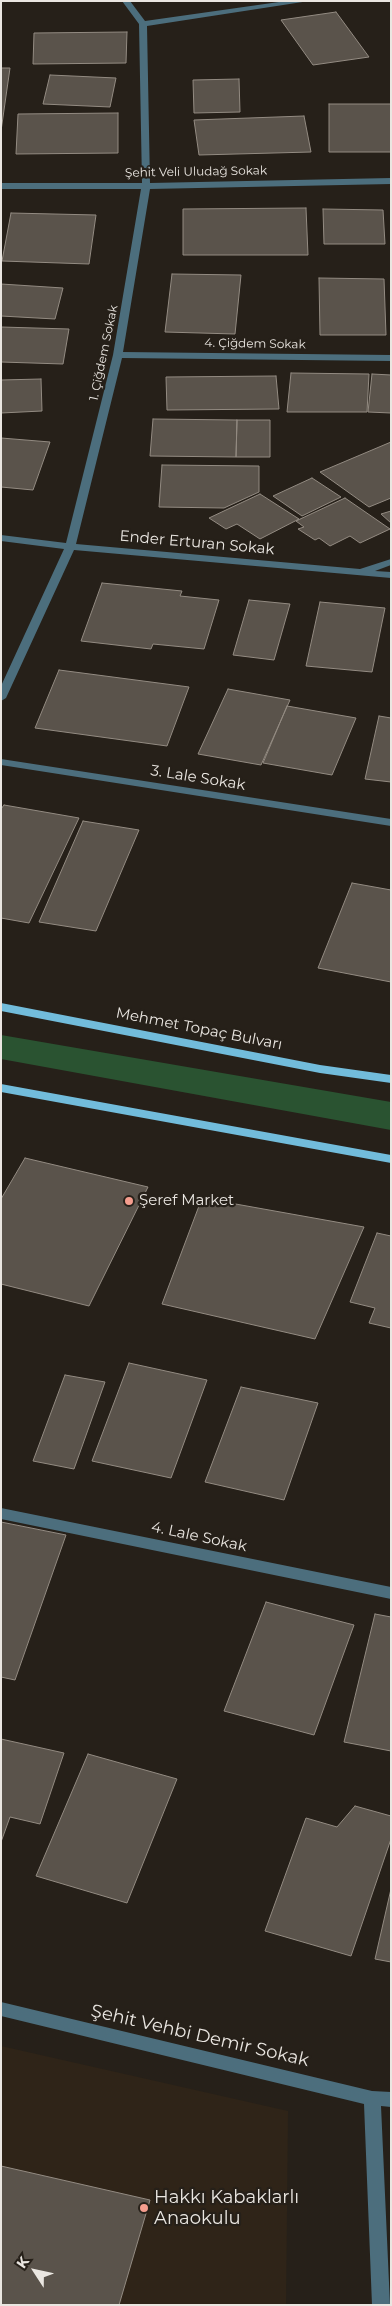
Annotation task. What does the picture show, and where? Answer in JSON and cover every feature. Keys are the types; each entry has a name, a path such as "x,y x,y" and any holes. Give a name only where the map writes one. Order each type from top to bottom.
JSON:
{"main road":[{"name":"Mehmet Topaç Bulvarı","path":"1,1007 320,1069 391,1079"},
{"path":"1,1088 391,1159"}],"street":[{"path":"126,1 143,24 304,1"},
{"name":"1. Çiğdem Sokak","path":"1,698 70,547 118,355 146,186 143,24"},
{"name":"Şehit Veli Uludağ Sokak","path":"1,186 146,186 391,181"},
{"name":"4. Çiğdem Sokak","path":"118,355 391,358"},
{"name":"Ender Erturan Sokak","path":"1,538 70,547 391,575"},
{"path":"359,573 391,562"},
{"name":"3. Lale Sokak","path":"1,762 391,824"},
{"name":"4. Lale Sokak","path":"1,1513 391,1593"},
{"name":"Şehit Vehbi Demir Sokak","path":"1,2009 372,2098 391,2100"},
{"path":"372,2098 381,2305"}],"shaded area":[{"name":"Hakkı Kabaklarlı Anaokulu","path":"1,2046 288,2111 286,2305 1,2305"}],"green space":[{"path":"1,1035 391,1102 391,1130 1,1059"}],"building":[{"path":"336,12 369,57 313,65 281,20"},
{"path":"127,32 126,63 33,64 34,33"},
{"path":"1,68 10,68 1,131"},
{"path":"50,75 116,78 110,107 43,104"},
{"path":"239,79 240,112 194,113 193,80"},
{"path":"329,104 391,104 391,152 329,152"},
{"path":"118,113 118,153 16,154 18,114"},
{"path":"304,116 311,152 199,155 194,120"},
{"path":"306,208 308,255 183,255 183,209"},
{"path":"323,209 383,210 385,244 324,244"},
{"path":"11,213 96,215 89,264 2,261"},
{"path":"172,274 241,275 235,334 165,332"},
{"path":"319,278 384,279 386,335 320,335"},
{"path":"1,284 63,288 55,319 1,316"},
{"path":"1,327 69,329 63,364 1,362"},
{"path":"291,373 369,374 367,412 287,412"},
{"path":"372,374 391,375 391,413 368,412"},
{"path":"276,376 279,409 167,410 166,377"},
{"path":"41,379 42,411 1,413 1,380"},
{"path":"153,419 237,420 236,457 150,456"},
{"path":"237,420 270,420 270,457 236,457"},
{"path":"1,438 50,442 33,490 1,487"},
{"path":"391,442 391,498 369,507 320,472"},
{"path":"162,465 259,466 259,492 224,508 159,507"},
{"path":"312,478 341,497 302,516 273,496"},
{"path":"260,494 299,519 260,539 237,524 226,529 209,518"},
{"path":"345,498 390,529 360,543 350,536 330,546 319,538 315,540 298,529 304,527 296,521"},
{"path":"391,511 391,523 381,514"},
{"path":"102,583 182,591 180,596 219,600 204,649 153,644 151,649 81,641"},
{"path":"249,600 290,604 274,660 233,655"},
{"path":"320,602 385,608 372,672 306,666"},
{"path":"59,670 189,687 167,746 35,728"},
{"path":"228,689 290,700 261,765 198,754"},
{"path":"287,706 356,718 332,775 263,763"},
{"path":"379,716 391,718 391,782 365,779"},
{"path":"4,805 79,818 29,923 1,918 1,809"},
{"path":"83,821 139,830 96,931 39,922"},
{"path":"352,883 391,890 391,982 318,968"},
{"path":"25,1158 148,1187 89,1306 1,1284 1,1199"},
{"path":"202,1198 364,1227 315,1339 162,1304"},
{"path":"377,1233 391,1236 391,1328 369,1323 375,1308 350,1302"},
{"path":"129,1363 207,1380 171,1478 92,1461"},
{"path":"65,1375 105,1382 74,1469 33,1461"},
{"path":"241,1387 318,1403 284,1500 205,1482"},
{"path":"1,1522 66,1535 15,1680 1,1677"},
{"path":"266,1602 354,1625 314,1735 224,1711"},
{"path":"375,1614 391,1617 391,1751 344,1742"},
{"path":"1,1739 64,1753 40,1824 10,1817 1,1842"},
{"path":"88,1754 177,1779 127,1903 36,1876"},
{"path":"355,1806 391,1816 391,1839 351,1956 265,1931 306,1818 337,1827"},
{"path":"391,1889 391,1962 375,1959"},
{"path":"1,2166 150,2200 119,2305 1,2305"}],"place":[{"name":"Şeref Market","path":"129,1201"},
{"name":"Hakkı Kabaklarlı Anaokulu","path":"144,2208"}]}
